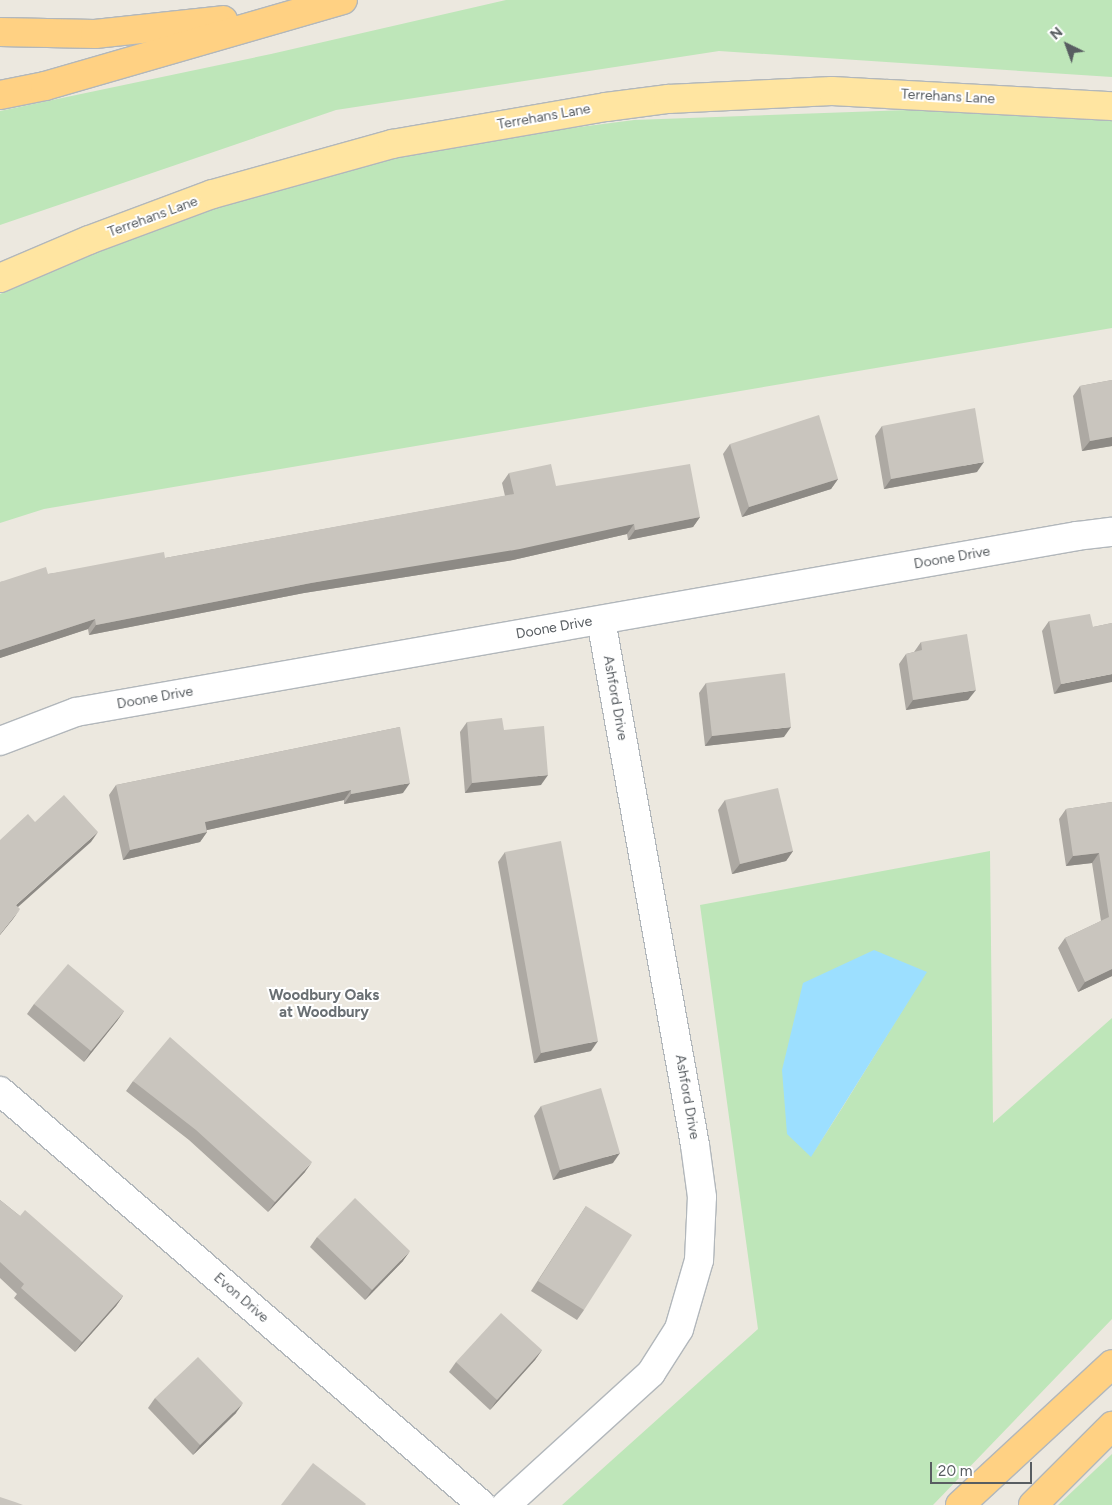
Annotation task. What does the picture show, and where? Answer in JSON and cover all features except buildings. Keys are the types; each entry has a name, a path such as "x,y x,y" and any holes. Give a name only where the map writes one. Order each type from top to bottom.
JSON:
{"highway":[{"path":"0,32 95,34 212,22 336,0"},
{"path":"0,95 45,86 343,0"},
{"path":"960,1505 1112,1364"},
{"path":"1033,1505 1112,1426"}],"main road":[{"name":"Terrehans Lane","path":"0,278 89,240 223,192 392,144 606,106 668,99 832,91 1112,106"}],"street":[{"name":"Doone Drive","path":"0,741 76,712 1077,536 1112,532"},
{"name":"Ashford Drive","path":"506,1505 651,1372 679,1329 700,1260 702,1197 695,1145 601,620"},
{"name":"Evon Drive","path":"0,1090 482,1505"}],"green space":[{"path":"506,0 1112,0 1112,77 719,51 336,110 0,225 0,111 271,54"},
{"path":"1071,104 1112,106 1112,328 44,509 0,523 0,294 101,247 231,199 393,151 634,120"},
{"path":"990,851 993,1123 1112,1018 1112,1319 933,1505 562,1505 758,1329 700,905","holes":["926,972 844,1105 811,1157"]},
{"path":"1112,1454 1112,1505 1058,1505"}],"water":[{"path":"874,950 927,972 811,1157 787,1134 782,1070 803,983"}],"district":[{"name":"Woodbury Oaks at Woodbury","path":"324,1004"}]}
